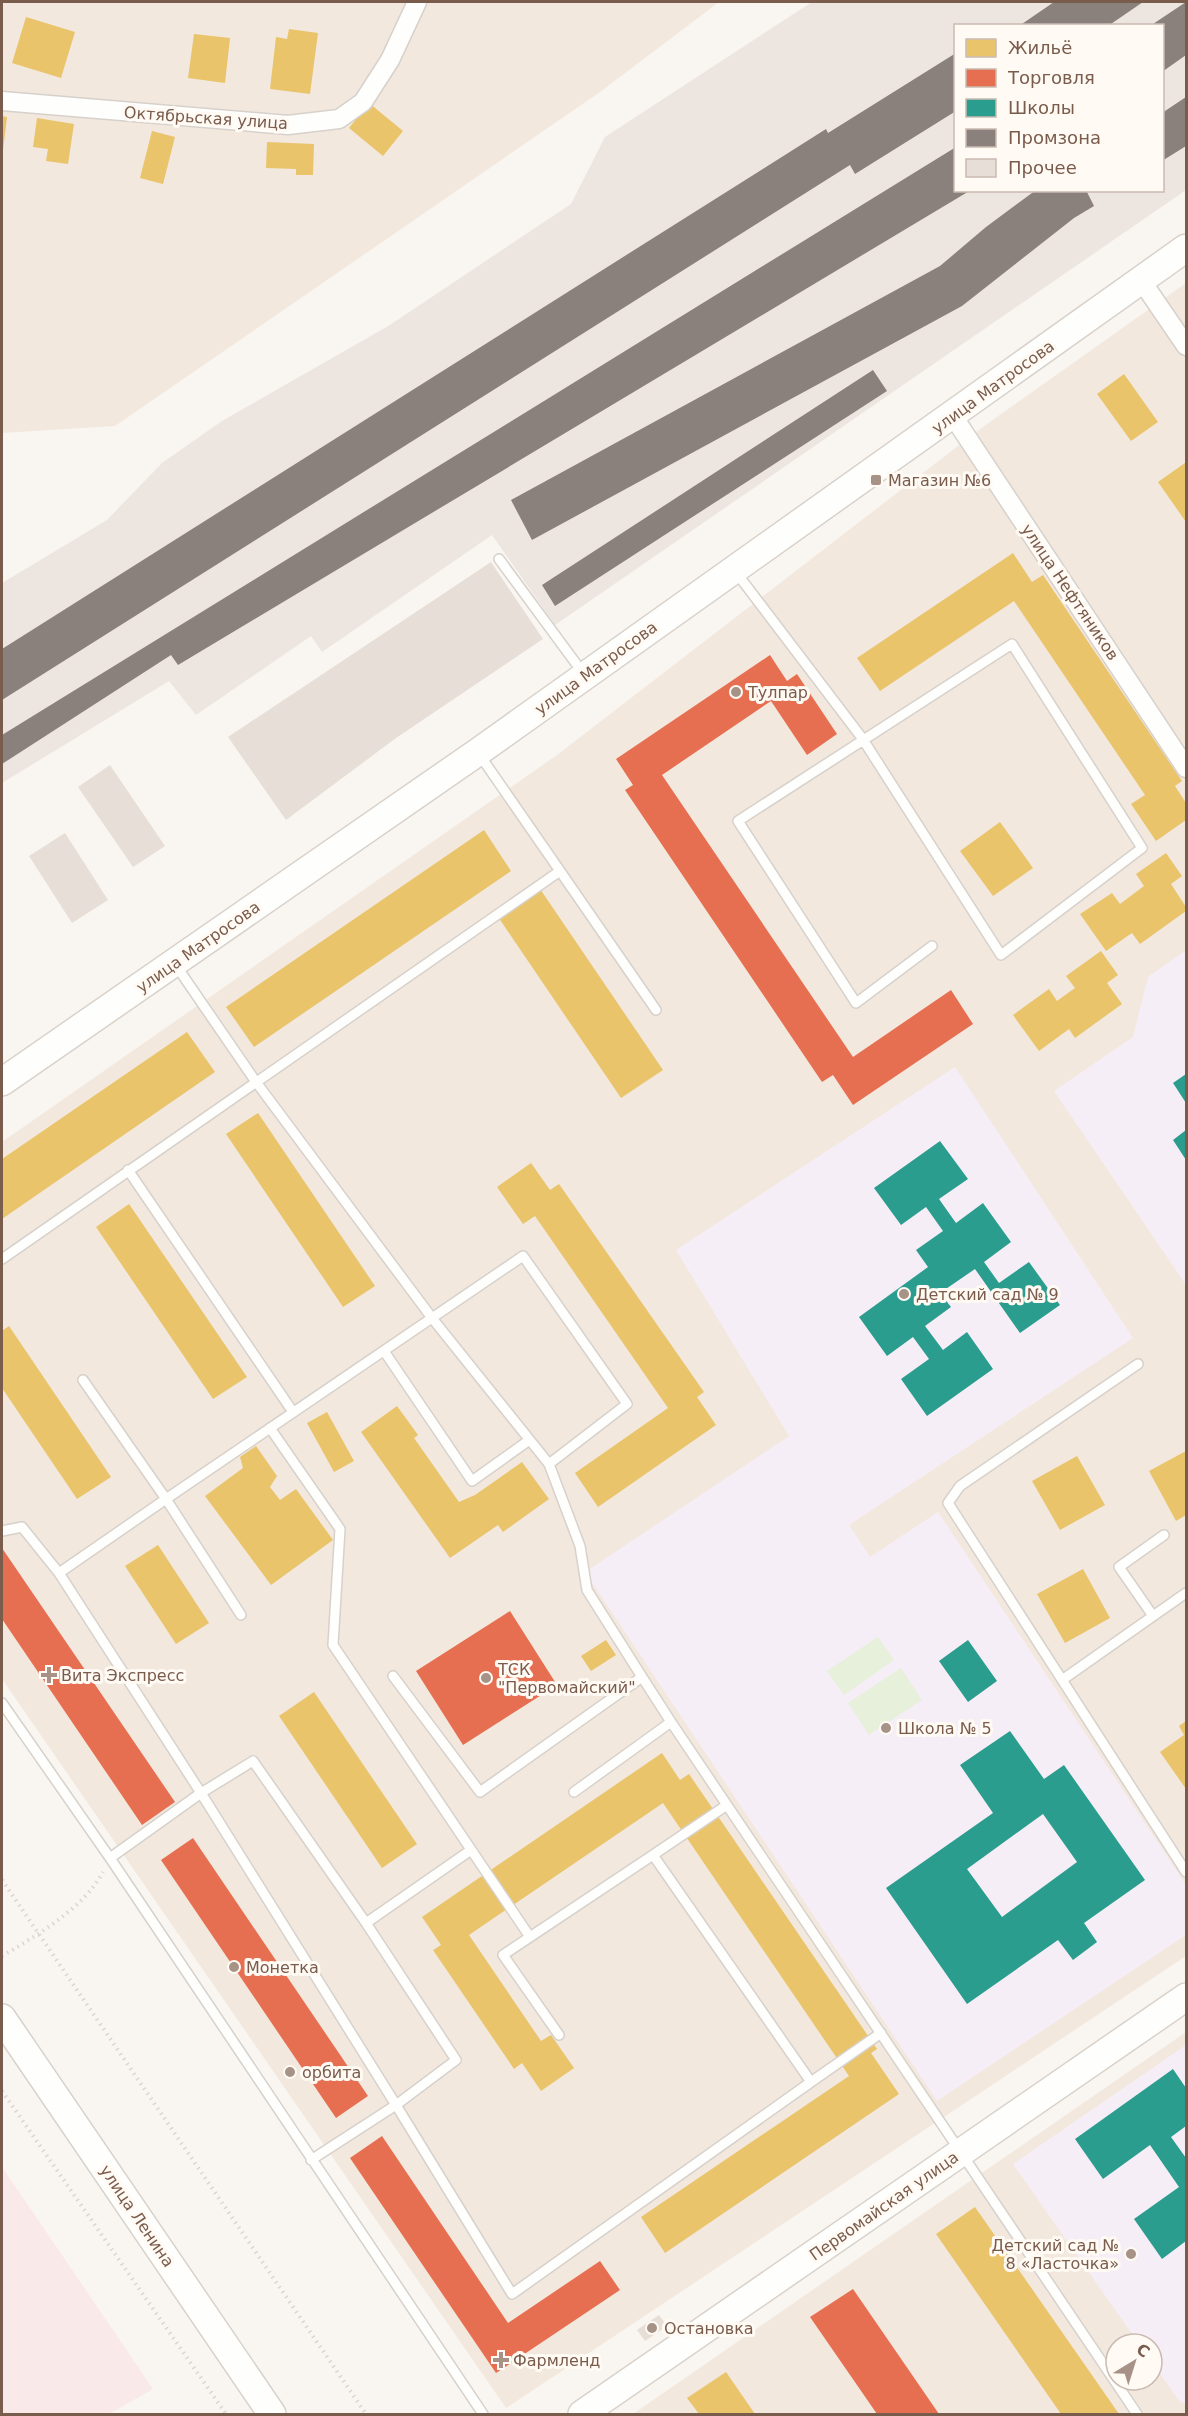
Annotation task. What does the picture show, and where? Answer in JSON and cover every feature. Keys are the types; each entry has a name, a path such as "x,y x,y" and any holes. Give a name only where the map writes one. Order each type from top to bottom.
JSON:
{"street":[{"name":"Октябрьская улица","path":"2,101 288,125 339,120 363,102 390,60 417,2"},
{"name":"улица Матросова","path":"2,1082 478,752 1186,248"},
{"path":"1141,280 1186,346"},
{"name":"улица Нефтяников","path":"952,416 1186,768"},
{"name":"Первомайская улица","path":"587,2413 1186,1997"},
{"name":"улица Ленина","path":"2,2018 272,2415"}],"lane":[{"path":"499,559 585,675"},
{"path":"734,570 862,738 1001,955 1142,848 1012,644 862,738 738,821 856,1003 932,946"},
{"path":"478,752 656,1010"},
{"path":"2,1259 560,871"},
{"path":"175,964 256,1082 432,1318 528,1441 549,1464 580,1546 587,1590 671,1722 1137,2415"},
{"path":"128,1170 293,1413"},
{"path":"59,1573 523,1256 627,1404 549,1464"},
{"path":"384,1351 472,1481 528,1441"},
{"path":"1138,1364 960,1486 948,1503 1186,1872"},
{"path":"83,1380 166,1499 241,1615"},
{"path":"270,1428 340,1529 333,1645 530,1937"},
{"path":"2,1532 22,1527 59,1573 201,1793 512,2294 881,2033"},
{"path":"1153,1616 1119,1566 1164,1534"},
{"path":"1062,1680 1186,1595"},
{"path":"393,1676 480,1792 642,1677"},
{"path":"2,1703 110,1858 483,2415"},
{"path":"574,1792 671,1722"},
{"path":"110,1858 201,1793 253,1761 366,1923 456,2060 396,2105 311,2160"},
{"path":"559,2035 503,1955 727,1805"},
{"path":"366,1923 471,1850"},
{"path":"653,1855 811,2082"}],"path":[{"path":"2,1956 39,1935 95,1887 110,1858"},
{"path":"2,1880 366,2415"},
{"path":"2,2091 226,2415"}],"shaded area":[{"path":"2,2 719,2 600,92 115,426 2,433"},
{"path":"812,2 1186,2 1186,190 555,625 492,535 322,652 311,636 196,715 169,681 2,783 2,583 107,520 162,463 222,421 390,325 571,204 605,137"},
{"path":"1186,283 1186,1956 506,2408 2,1679 2,1142 557,755 980,429"},
{"path":"1186,950 1186,1285 1054,1091 1133,1037 1148,977"},
{"name":"Школа № 5","path":"955,1067 1133,1338 849,1525 870,1557 938,1512 1186,1885 1186,1935 937,2101 585,1572 789,1436 676,1250"},
{"path":"1186,2032 1186,2414 633,2414"},
{"name":"Детский сад № 8 «Ласточка»","path":"1186,2045 1186,2404 1180,2402 1164,2379 1164,2332 1131,2332 1013,2164"},
{"path":"2,2167 153,2389 109,2414 2,2414"}],"green space":[{"path":"878,1637 894,1660 844,1695 827,1671"},
{"path":"901,1668 922,1700 869,1735 848,1703"}],"building: Жильё":[{"path":"26,17 75,32 61,78 12,63"},
{"path":"289,29 318,33 310,94 270,89 276,37 287,39"},
{"path":"194,34 230,38 225,83 188,78"},
{"path":"369,103 403,131 383,156 349,128"},
{"path":"2,116 7,117 3,150 2,149"},
{"path":"37,118 74,124 68,164 46,161 48,149 33,147"},
{"path":"152,131 175,137 163,184 140,178"},
{"path":"267,142 314,144 313,175 296,175 296,169 266,168"},
{"path":"1124,374 1158,422 1131,441 1097,394"},
{"path":"1186,464 1186,522 1158,482"},
{"path":"1013,553 1032,582 1043,575 1182,781 1175,786 1186,803 1186,820 1156,841 1131,804 1145,795 1014,601 880,691 857,658"},
{"path":"1000,822 1033,868 993,896 960,851"},
{"path":"484,830 511,871 254,1047 226,1007"},
{"path":"1166,853 1182,876 1171,884 1186,907 1186,911 1140,944 1132,933 1106,951 1080,914 1112,893 1120,904 1144,886 1136,874"},
{"path":"536,883 663,1070 621,1098 494,911"},
{"path":"1101,951 1118,975 1107,983 1122,1004 1075,1038 1069,1029 1039,1051 1013,1015 1049,989 1057,1001 1075,988 1066,976"},
{"path":"187,1032 215,1072 2,1219 2,1159"},
{"path":"258,1113 375,1286 343,1307 226,1134"},
{"path":"531,1163 550,1190 559,1184 704,1392 697,1397 716,1425 598,1507 575,1473 668,1408 535,1216 523,1224 497,1187"},
{"path":"129,1204 247,1377 213,1399 96,1227"},
{"path":"9,1326 111,1477 77,1499 2,1388 2,1331"},
{"path":"397,1406 418,1435 414,1438 459,1502 475,1495 522,1462 549,1499 503,1532 498,1525 450,1558 361,1432"},
{"path":"327,1412 354,1461 334,1472 307,1423"},
{"path":"256,1446 277,1476 270,1487 280,1500 296,1489 333,1540 271,1585 205,1496 243,1468 240,1457"},
{"path":"1186,1451 1186,1515 1176,1521 1149,1471"},
{"path":"1077,1456 1105,1505 1060,1530 1032,1481"},
{"path":"158,1545 209,1623 176,1644 125,1566"},
{"path":"1083,1569 1110,1618 1065,1643 1037,1594"},
{"path":"606,1640 616,1655 591,1671 581,1656"},
{"path":"314,1692 417,1844 382,1868 279,1716"},
{"path":"1186,1721 1186,1789 1160,1752 1184,1735 1179,1726"},
{"path":"662,1753 680,1780 689,1774 877,2049 871,2053 899,2094 665,2253 641,2217 849,2076 663,1803 469,1935 541,2041 551,2035 574,2068 541,2091 522,2063 514,2069 433,1950 441,1945 422,1917"},
{"path":"975,2207 1119,2414 1061,2414 936,2234"},
{"path":"726,2372 755,2414 699,2414 687,2398"}],"building: Торговля":[{"path":"770,655 787,681 797,674 837,734 807,755 771,701 662,775 853,1057 951,990 973,1024 853,1105 833,1075 822,1082 625,790 633,785 616,759"},
{"path":"2,1548 175,1802 142,1825 2,1619"},
{"name":"ТСК \"Первомайский\"","path":"510,1611 557,1685 463,1745 416,1671"},
{"path":"193,1838 368,2096 336,2118 161,1860"},
{"path":"382,2136 508,2323 600,2261 620,2290 496,2373 350,2158"},
{"path":"853,2289 939,2414 877,2414 810,2317"}],"building: Школы":[{"path":"1186,1074 1186,1103 1173,1083"},
{"path":"1186,1130 1186,1160 1173,1140"},
{"path":"940,1141 968,1179 939,1199 956,1223 983,1203 1011,1242 984,1262 999,1283 1029,1262 1060,1305 1020,1333 975,1269 940,1293 951,1307 925,1326 943,1350 967,1332 993,1369 927,1416 901,1379 929,1359 913,1337 887,1356 859,1317 928,1267 916,1250 943,1231 926,1207 901,1225 874,1188"},
{"path":"968,1640 997,1681 968,1702 939,1661"},
{"path":"1010,1731 1044,1779 1064,1765 1145,1880 1084,1923 1097,1942 1073,1960 1058,1940 967,2004 886,1888 993,1813 960,1765","holes":["1043,1814 1077,1862 1002,1917 967,1869"]},
{"path":"1173,2069 1186,2088 1186,2126 1171,2137 1186,2158 1186,2241 1162,2259 1134,2219 1179,2187 1150,2145 1103,2179 1075,2139"}],"building: Промзона":[{"path":"1054,2 1143,2 1111,24 1022,24"},
{"path":"1186,2 1186,55 1164,71 1164,24 1153,24"},
{"path":"954,54 954,112 855,174 850,165 2,700 2,649 826,129 828,133"},
{"path":"1186,97 1186,146 1164,160 1164,112"},
{"path":"954,148 954,192 968,192 178,665 171,655 2,764 2,735"},
{"path":"1033,192 1087,192 1094,206 1074,218 962,306 532,540 511,500 940,266 986,227"},
{"path":"873,370 887,391 555,606 542,585"}],"building: Прочее":[{"path":"491,562 543,639 396,738 286,820 228,737"},
{"path":"110,765 165,846 133,867 78,787"},
{"path":"65,833 108,900 72,923 29,856"},
{"name":"Остановка","path":"659,2315 667,2326 645,2341 637,2330"}],"place":[{"name":"Магазин №6","path":"876,480"},
{"name":"Тулпар","path":"736,692"},
{"name":"Детский сад № 9","path":"904,1294"},
{"name":"Вита Экспресс","path":"49,1675"},
{"name":"ТСК \"Первомайский\"","path":"486,1678"},
{"name":"Школа № 5","path":"886,1728"},
{"name":"Монетка","path":"234,1967"},
{"name":"орбита","path":"290,2072"},
{"name":"Детский сад № 8 «Ласточка»","path":"1131,2254"},
{"name":"Остановка","path":"652,2328"},
{"name":"Фармленд","path":"501,2360"}]}
